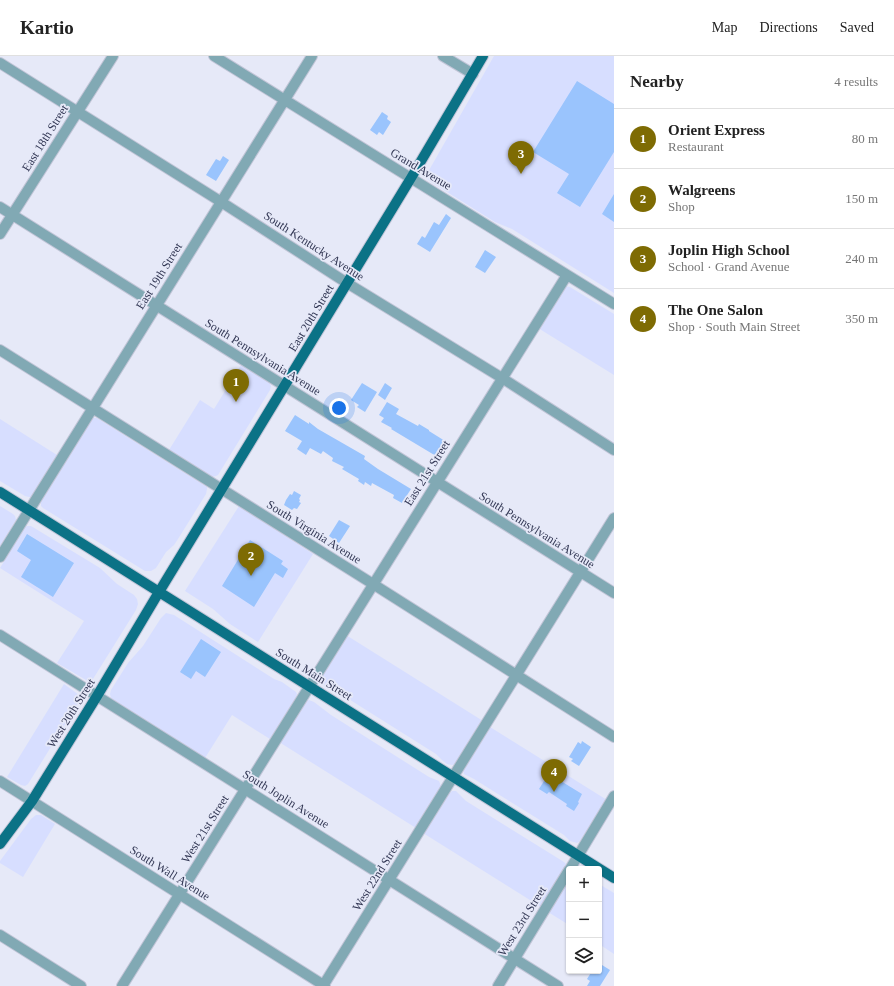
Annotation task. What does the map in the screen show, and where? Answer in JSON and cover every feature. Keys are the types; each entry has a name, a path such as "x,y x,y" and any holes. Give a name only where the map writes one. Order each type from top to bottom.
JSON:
{"main road":[{"name":"East 20th Street","path":"159,592 411,178 483,56"},
{"name":"South Main Street","path":"0,492 614,878"},
{"name":"West 20th Street","path":"0,844 32,801 159,592"}],"street":[{"name":"East 18th Street","path":"0,234 112,56"},
{"name":"Grand Avenue","path":"214,56 614,304"},
{"name":"East 19th Street","path":"0,557 312,56"},
{"path":"443,56 473,74"},
{"name":"South Kentucky Avenue","path":"0,64 222,202 347,283 502,378 614,450"},
{"name":"South Pennsylvania Avenue","path":"0,207 614,593"},
{"name":"East 21st Street","path":"309,686 567,275"},
{"name":"South Virginia Avenue","path":"0,350 614,737"},
{"name":"West 22nd Street","path":"324,986 614,518"},
{"name":"South Joplin Avenue","path":"0,635 558,986"},
{"name":"West 21st Street","path":"122,986 309,686"},
{"name":"South Wall Avenue","path":"0,781 324,986"},
{"name":"West 23rd Street","path":"572,866 614,796"},
{"name":"West 23rd Street","path":"498,986 566,875"},
{"path":"0,935 81,986"}],"shaded area":[{"path":"494,56 614,56 614,293 512,229 495,222 428,179 428,172"},
{"path":"565,286 570,287 614,314 614,375 538,328"},
{"path":"241,365 269,382 271,386 270,390 218,475 212,477 169,450 200,400 214,409"},
{"path":"93,418 97,418 207,487 206,494 174,545 166,552 156,568 151,571 145,571 41,506 41,502"},
{"path":"0,419 57,455 31,497 25,496 0,481"},
{"path":"0,506 13,514 16,520 0,546"},
{"path":"239,506 313,554 258,642 230,624 213,609 185,591"},
{"path":"27,526 31,526 100,568 117,584 134,595 137,599 138,604 136,610 91,681 86,680 57,663 84,621 0,568"},
{"path":"166,613 174,615 296,692 297,694 295,699 270,739 232,715 205,758 113,701 110,694 111,690 128,663 143,646 161,618"},
{"path":"346,635 483,721 455,764 447,764 436,754 328,686 321,684 319,680"},
{"path":"64,684 79,695 80,700 28,784 25,786 21,785 7,777"},
{"path":"309,700 429,777 439,781 441,786 416,828 279,742 306,701"},
{"path":"490,727 607,800 579,842 577,843 570,841 564,835 464,774 463,770"},
{"path":"452,791 456,791 466,801 566,864 541,907 423,833"},
{"path":"36,815 41,815 55,824 23,877 0,863 0,861 31,819"},
{"path":"566,883 566,923 548,912"},
{"path":"602,886 614,893 614,954 602,946"}],"building":[{"path":"577,81 614,104 614,152 580,207 557,193 569,174 533,152"},
{"path":"382,112 388,116 387,119 391,122 383,135 379,132 377,135 370,130"},
{"path":"223,156 229,160 216,181 206,175 216,159 220,161"},
{"path":"614,194 614,222 602,214"},
{"path":"446,214 451,218 430,252 417,244 422,236 425,238 434,222 439,225"},
{"path":"485,250 496,257 485,273 475,267"},
{"path":"362,383 377,392 365,412 357,407 359,405 351,400"},
{"path":"385,383 392,388 385,400 378,395"},
{"path":"387,402 399,409 396,414 418,426 419,424 445,441 436,456 381,422 384,418 379,415"},
{"path":"295,415 365,456 364,459 411,489 402,503 393,498 394,495 372,483 371,486 365,482 364,485 358,481 359,479 342,469 344,467 332,461 333,458 323,451 321,454 310,448 306,455 297,449 302,441 285,431"},
{"path":"294,491 301,495 299,502 301,503 297,509 294,508 292,510 284,505 290,494 292,495"},
{"path":"339,520 350,526 339,543 329,536"},
{"path":"27,534 74,563 53,597 21,577 31,560 17,551"},
{"path":"250,540 283,561 281,564 288,569 283,578 275,573 254,607 222,586"},
{"path":"201,639 221,652 205,677 196,671 191,679 180,672"},
{"path":"582,741 591,747 579,766 571,761 573,759 569,757 578,742 581,744"},
{"path":"551,775 582,794 574,811 566,806 567,804 549,792 547,794 539,789 544,781 546,782"},
{"path":"602,965 610,970 600,986 587,986 590,981 587,979 590,974 602,974"}],"place":[{"name":"Joplin High School","path":"521,174"},
{"name":"Orient Express","path":"236,402"},
{"name":"Walgreens","path":"251,576"},
{"name":"The One Salon","path":"554,792"}]}
